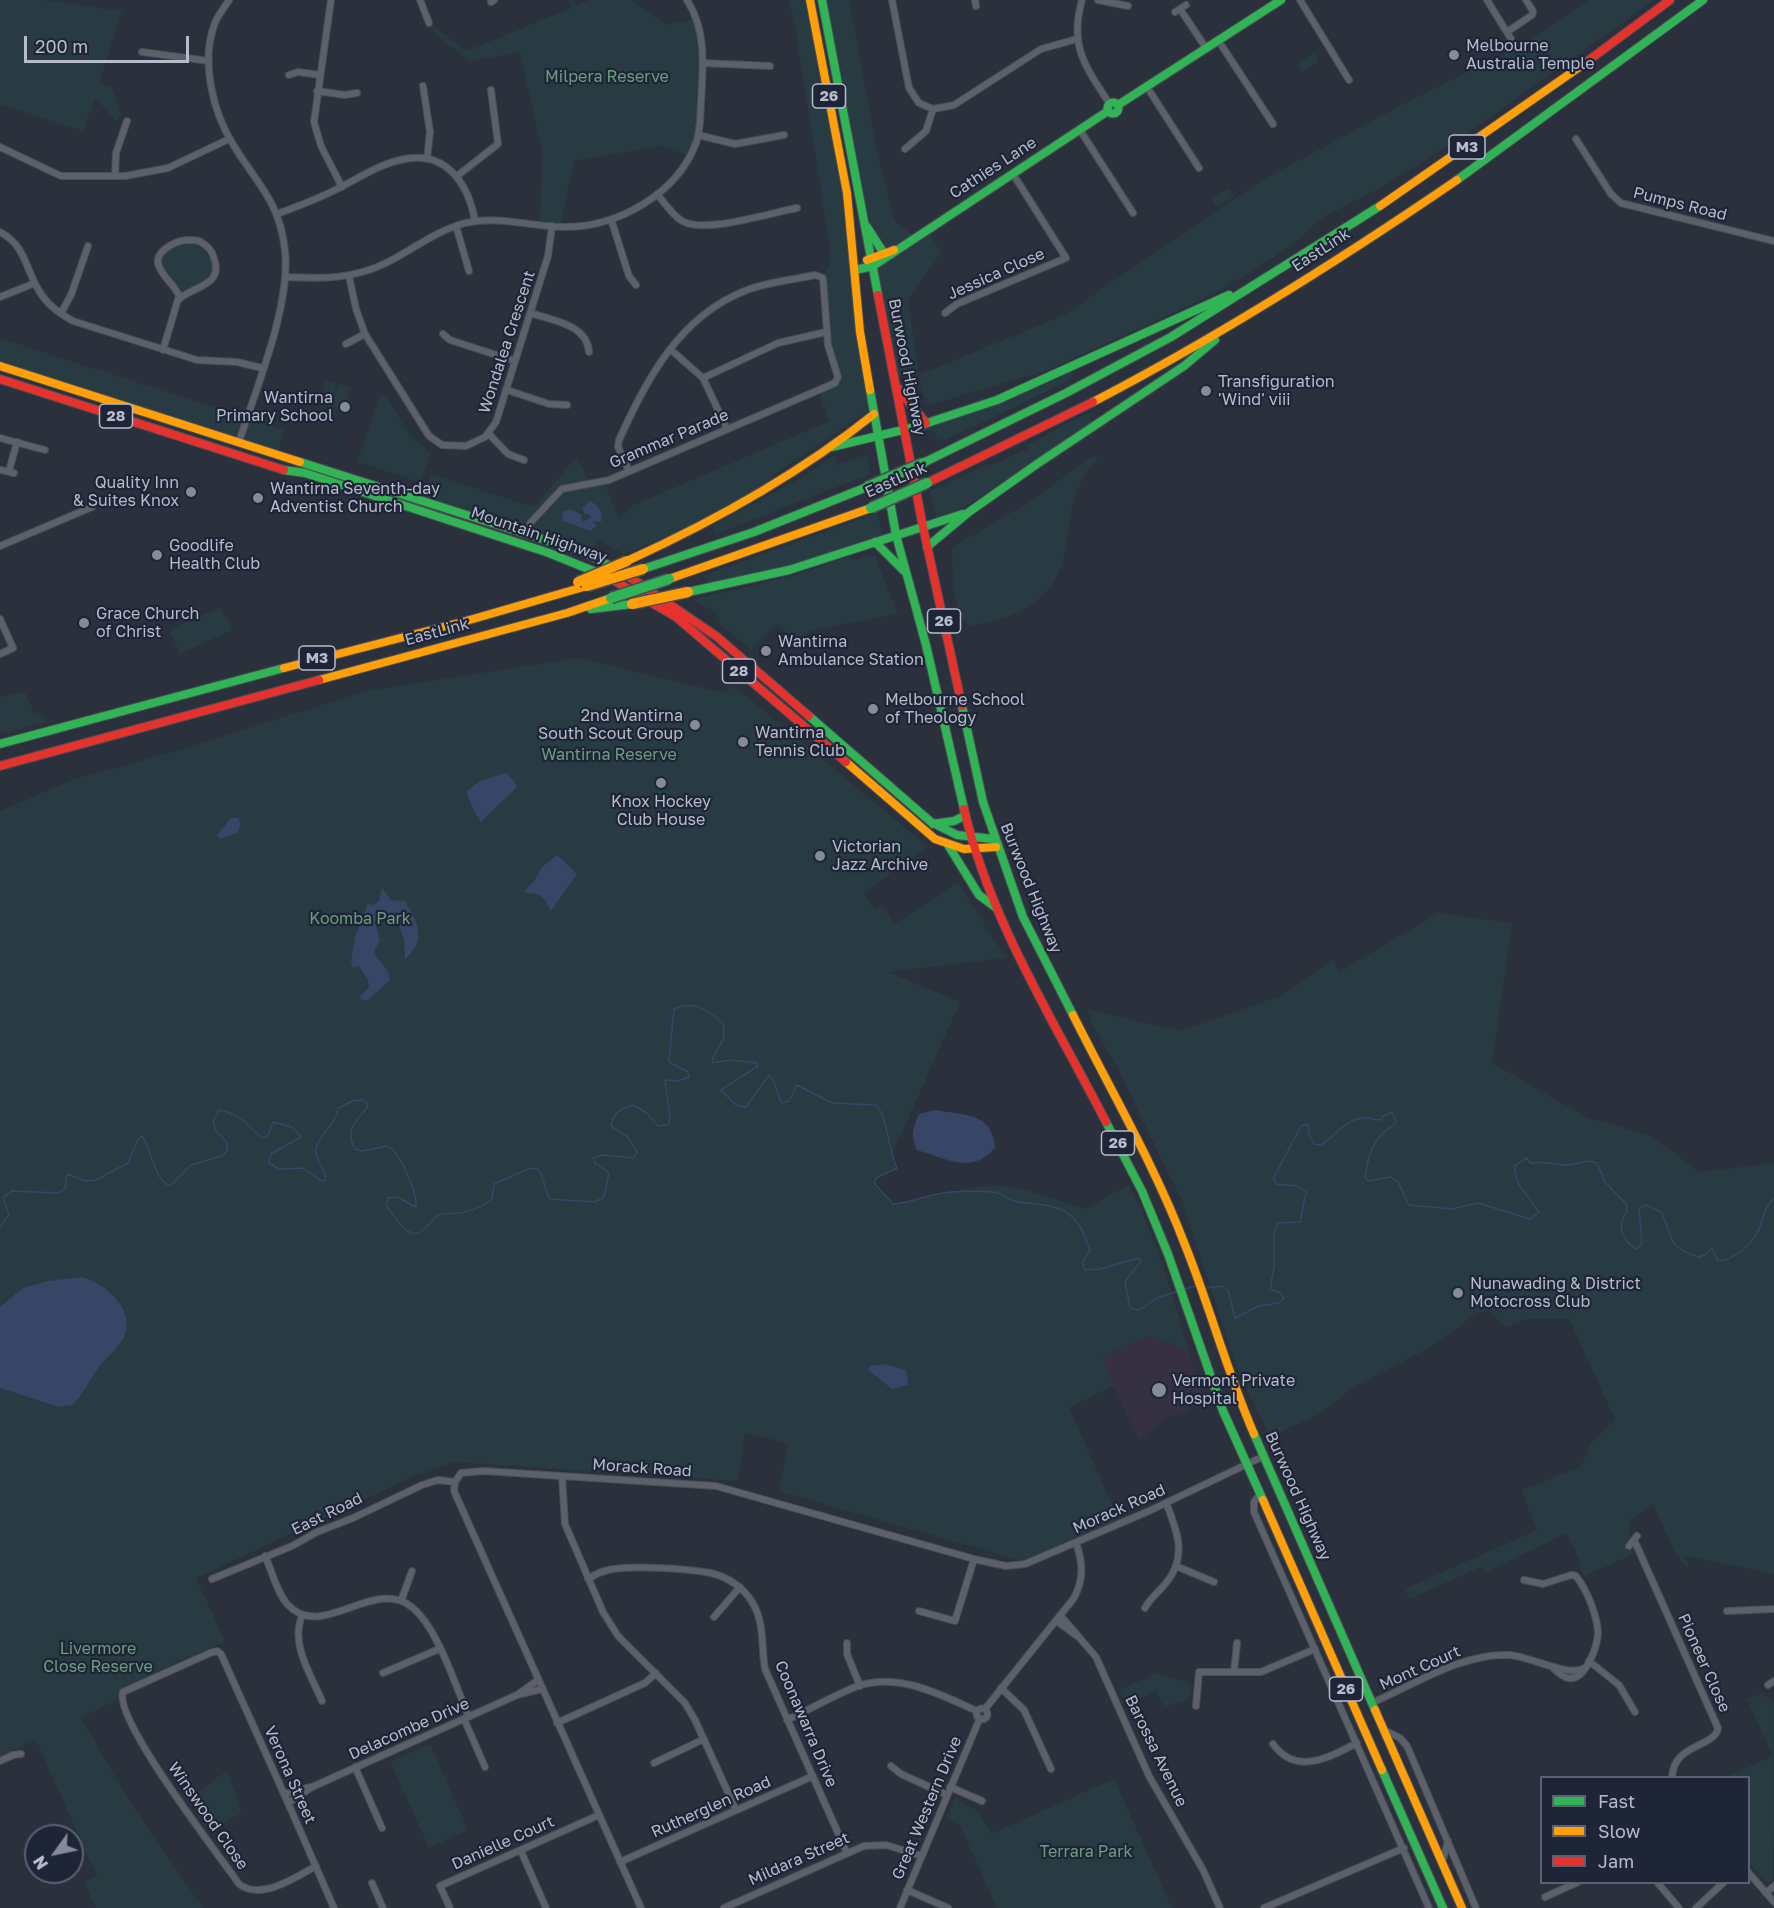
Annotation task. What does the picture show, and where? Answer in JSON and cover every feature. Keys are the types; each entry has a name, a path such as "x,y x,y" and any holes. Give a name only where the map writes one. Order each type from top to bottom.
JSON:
{"main road":[{"name":"26","path":"810,0 847,193 860,332 896,535 926,645 973,849 995,907 1134,1174 1173,1270 1211,1381 1246,1466 1443,1908"},
{"name":"Burwood Highway","path":"822,0 927,547 983,802 995,843 1023,917 1157,1178 1193,1270 1231,1380 1443,1859 1462,1908"},
{"name":"Cathies Lane","path":"855,270 1013,174 1112,106 1147,87 1281,0"},
{"name":"EastLink","path":"0,744 451,625 583,584 643,569 754,532 922,463 1114,367 1197,321 1257,284 1401,192 1670,0"},
{"name":"EastLink","path":"0,766 567,613 871,508 927,483 1080,409 1233,324 1406,213 1599,78 1705,0"},
{"path":"847,193 858,189"},
{"path":"865,225 888,251"},
{"path":"832,447 926,423 986,404 1049,379 1257,284"},
{"path":"927,547 969,512 1184,366 1233,324"},
{"name":"Mountain Highway","path":"0,366 586,552 661,594 722,641 926,832 948,845 973,849 995,843"},
{"name":"Mountain Highway","path":"0,379 283,470 305,473 604,572 656,602 851,761 933,824 950,834 995,843"},
{"path":"895,384 926,423"},
{"path":"583,584 627,561 696,531 745,505 832,447 874,414"},
{"path":"162,430 166,418"},
{"path":"235,454 239,442"},
{"path":"426,514 429,502"},
{"path":"567,613 632,604 789,570 969,512"},
{"path":"519,542 527,532"},
{"path":"874,542 905,573"},
{"path":"933,824 954,821 964,816"},
{"path":"948,845 979,895 995,907"},
{"path":"1053,1021 1062,1018 1075,1020"}],"street":[{"path":"229,0 215,22 209,61 215,102 229,139 264,187 277,214 284,243 286,277 281,308 239,442"},
{"path":"331,0 314,114 316,130 342,187"},
{"path":"420,0 429,23"},
{"path":"286,277 328,279 349,276 380,266 430,236 475,221 507,219 552,226 575,226 611,219 629,212 657,194 685,164 698,135 703,63 700,32 687,0"},
{"path":"892,0 909,88 919,103 933,109 950,107 1041,49 1077,39"},
{"path":"1082,0 1077,16 1077,39 1083,61 1112,106"},
{"path":"1098,0 1128,6"},
{"path":"1300,0 1349,80"},
{"path":"1487,0 1512,39"},
{"path":"1507,32 1532,15 1533,11 1526,0"},
{"path":"1180,9 1206,48"},
{"path":"1218,40 1273,124"},
{"path":"142,52 209,61"},
{"path":"703,63 770,66"},
{"path":"289,75 298,72 320,75"},
{"path":"423,87 430,132 427,159"},
{"path":"1147,87 1199,168"},
{"path":"457,176 472,163 494,150 498,144 491,90"},
{"path":"317,91 345,95 357,93"},
{"path":"905,149 926,131 933,109"},
{"path":"115,176 116,153 127,121"},
{"path":"1080,130 1133,213"},
{"path":"698,135 735,144 784,135"},
{"path":"0,147 61,176 115,176 145,174 168,168 229,139"},
{"name":"Pumps Road","path":"1576,139 1611,194 1621,203 1774,241"},
{"path":"277,214 342,187 394,161 411,158 427,159 446,167 457,176 468,192 475,221"},
{"name":"Jessica Close","path":"945,313 957,304 1066,258 1013,174"},
{"path":"657,194 675,216 693,225 710,225 797,208"},
{"path":"611,219 629,276 636,285"},
{"path":"456,226 469,271"},
{"name":"Wondalea Crescent","path":"349,276 356,309 366,334 418,422 432,439 442,445 460,447 477,442 489,434 496,422 548,256 552,226"},
{"path":"0,232 12,239 22,251 35,283 47,302 61,314 79,323 196,360 237,362 262,368"},
{"path":"163,350 179,299 178,291 162,275 159,266 161,255 169,246 181,241 203,243 214,256 215,274 206,285 184,294 179,299"},
{"path":"61,314 71,295 87,246"},
{"path":"629,471 618,443 644,387 691,325 726,300 759,287 814,276 822,277 826,283 826,332 778,342 703,378"},
{"path":"0,297 35,283"},
{"path":"531,313 578,331 587,342 589,352"},
{"name":"Grammar Parade","path":"527,532 531,522 557,492 568,487 609,480 835,383 838,377 828,347 826,332"},
{"path":"346,344 366,334"},
{"path":"442,334 450,340 515,361"},
{"path":"670,350 703,378 727,429"},
{"path":"507,390 549,404 567,405"},
{"path":"489,434 508,454 524,460"},
{"path":"0,438 45,450"},
{"path":"1,470 12,472 17,442"},
{"path":"70,506 74,514"},
{"path":"0,546 92,507"},
{"path":"0,619 13,648 0,654"},
{"name":"Morack Road","path":"455,1482 461,1473 473,1470 716,1486 974,1559 1016,1566 1166,1503 1264,1456"},
{"path":"562,1476 565,1524 603,1612 618,1636 685,1703 736,1810"},
{"name":"East Road","path":"212,1579 292,1546 317,1532 433,1481 455,1482"},
{"path":"455,1482 455,1493 640,1908"},
{"path":"1259,1495 1254,1502 1254,1512 1429,1908"},
{"path":"1145,1608 1170,1579 1176,1566 1179,1539 1166,1503"},
{"name":"Pioneer Close","path":"1634,1541 1718,1728 1714,1737 1682,1754 1674,1766 1672,1776"},
{"path":"787,1720 860,1686 880,1682 903,1683 924,1688 977,1711 985,1709 1074,1598 1082,1578 1081,1557 1076,1542"},
{"path":"265,1556 287,1604 302,1616 321,1616 386,1598 411,1606 426,1621 439,1649 485,1767"},
{"path":"920,1611 955,1621 974,1559"},
{"path":"1176,1566 1214,1582"},
{"path":"588,1579 604,1571 624,1567 711,1574 740,1587 714,1617"},
{"path":"401,1601 412,1571"},
{"name":"Mont Court","path":"1374,1702 1475,1659 1510,1655 1547,1663 1569,1678 1585,1668 1595,1649 1597,1628 1579,1580 1570,1575 1549,1583 1534,1578 1524,1580"},
{"name":"Coonawarra Drive","path":"740,1587 758,1613 765,1669 846,1851"},
{"path":"1726,1611 1774,1609"},
{"path":"302,1616 298,1635 300,1651 322,1701"},
{"name":"Barossa Avenue","path":"1059,1619 1083,1639 1096,1657 1149,1776 1203,1870 1220,1908"},
{"path":"847,1643 847,1654 860,1686"},
{"path":"1234,1672 1237,1643"},
{"path":"383,1673 439,1649"},
{"path":"1196,1706 1199,1672 1251,1673 1270,1669 1315,1649"},
{"name":"Verona Street","path":"127,1690 210,1653 217,1651 221,1654 334,1908"},
{"path":"1589,1661 1619,1685 1635,1712"},
{"path":"557,1723 645,1683 656,1672"},
{"name":"Delacombe Drive","path":"517,1695 538,1680"},
{"path":"1001,1688 1024,1710 1051,1769"},
{"name":"Delacombe Drive","path":"288,1803 312,1787 355,1767 517,1695 542,1689"},
{"name":"Winswood Close","path":"127,1690 122,1696 122,1703 142,1747 239,1884 246,1889 259,1892 316,1866"},
{"name":"Great Western Drive","path":"900,1908 980,1719 987,1716 985,1709"},
{"path":"977,1711 980,1719"},
{"name":"Burwood Highway","path":"1386,1731 1400,1738 1407,1746 1449,1840 1476,1908"},
{"path":"654,1763 704,1739"},
{"path":"1273,1744 1288,1759 1303,1763 1317,1761 1357,1743"},
{"path":"0,1761 21,1754"},
{"path":"891,1766 901,1774 947,1795"},
{"path":"355,1767 382,1828"},
{"name":"Rutherglen Road","path":"620,1862 813,1776"},
{"name":"Delacombe Drive","path":"284,1794 312,1787"},
{"path":"950,1787 982,1801"},
{"path":"1382,1800 1394,1795"},
{"name":"Danielle Court","path":"450,1908 440,1886 599,1815"},
{"path":"1443,1859 1449,1840"},
{"name":"Mildara Street","path":"724,1908 846,1851 864,1846 886,1845 922,1856"},
{"path":"1264,1908 1404,1848"},
{"path":"521,1851 546,1908"},
{"path":"1750,1873 1774,1900"},
{"path":"372,1883 383,1908"},
{"path":"1545,1897 1574,1884"},
{"path":"1660,1884 1679,1908"},
{"path":"1696,1908 1722,1884"},
{"path":"1766,1893 1774,1886"},
{"path":"908,1890 948,1908"}],"shaded area":[{"name":"Vermont Private Hospital","path":"1148,1336 1189,1351 1202,1395 1185,1413 1165,1418 1139,1441 1101,1358"}],"green space":[{"path":"0,0 45,0 122,11 99,83 111,86 121,113 116,121 95,98 83,131 0,104"},
{"name":"Milpera Reserve","path":"569,0 574,0 577,6 589,0 632,0 666,25 696,19 700,32 700,127 689,155 659,146 574,161 560,227 540,224 542,149 520,52 470,61 435,34 429,23 467,51 571,8"},
{"path":"788,0 810,0 842,166 873,408 776,473 755,492 694,525 624,554 599,540 586,553 423,500 431,474 534,507 577,456 589,483 604,480 615,511 621,517 634,505 830,421 818,391 837,381 829,350 821,276 830,266 829,241 794,20"},
{"path":"822,0 849,0 877,151 894,220 915,237 926,229 941,252 908,301 919,375 894,378 873,266 883,252 865,225"},
{"path":"1589,0 1654,0 1465,135 1382,187 1322,218 1294,244 1214,294 1048,370 926,406 919,375 1064,315 1259,182 1413,99 1517,48"},
{"path":"1314,53 1319,61 1302,72 1297,64"},
{"path":"1228,188 1234,196 1217,207 1212,199"},
{"path":"190,240 210,249 215,274 179,299 159,265 164,250"},
{"path":"0,338 284,430 277,453 0,366"},
{"path":"1072,372 1074,375 1062,384 945,440 938,439 932,430 919,432 919,430"},
{"path":"326,380 337,383 330,407 319,404"},
{"path":"339,384 350,387 343,412 331,408"},
{"path":"381,393 386,396 411,437 431,453 420,482 357,462"},
{"path":"1091,412 1089,418 1092,422 977,500 937,519 930,491 985,465 994,464 1028,449 1027,445"},
{"path":"836,454 837,465 867,454 870,474 716,534 712,526 799,479"},
{"path":"1097,454 1098,457 1080,484 1075,497 1063,561 1049,589 1039,599 1014,614 970,626 959,611 956,601 952,550 955,546 1024,505"},
{"path":"878,512 882,536 845,550 715,585 703,576"},
{"path":"874,555 898,614 809,631 797,643 777,624 751,650 721,625 717,613 692,600 796,575 850,556 852,560"},
{"path":"221,607 232,630 180,654 169,630"},
{"path":"578,658 725,693 733,685 927,846 864,893 875,910 882,905 894,924 958,883 1006,958 888,972 960,1002 892,1155 897,1170 881,1175 874,1183 894,1204 969,1188 994,1186 1029,1191 1085,1209 1128,1185 1156,1246 1189,1351 1148,1336 1102,1357 1114,1386 1069,1407 1118,1519 1022,1561 779,1491 788,1443 745,1433 738,1481 454,1462 412,1477 196,1578 225,1641 125,1686 120,1690 116,1700 81,1718 131,1803 203,1908 96,1908 84,1882 97,1876 84,1847 84,1824 74,1824 36,1740 0,1756 0,811 75,779 173,752 366,691"},
{"path":"25,692 34,713 41,713 47,722 0,734 0,697"},
{"path":"1438,913 1512,923 1492,1063 1588,1118 1650,1135 1700,1172 1774,1163 1774,1574 1685,1556 1691,1572 1676,1555 1653,1504 1631,1519 1628,1532 1631,1535 1627,1540 1633,1554 1584,1576 1579,1565 1581,1563 1567,1533 1486,1572 1483,1566 1409,1599 1405,1589 1537,1530 1521,1490 1581,1467 1590,1445 1615,1419 1569,1319 1527,1319 1505,1327 1489,1310 1476,1314 1431,1347 1354,1387 1321,1413 1270,1437 1237,1369 1183,1203 1119,1071 1092,1024 1088,1010 1182,1031 1280,996 1334,959 1339,972"},
{"path":"1157,1673 1191,1684 1190,1699 1164,1707 1156,1691 1126,1705 1119,1690"},
{"path":"1762,1693 1774,1703 1773,1882 1765,1881 1750,1864 1750,1776 1728,1776 1773,1756 1747,1699"},
{"path":"430,1744 468,1830 429,1848 390,1761"},
{"path":"227,1771 242,1812 211,1832 187,1799"},
{"name":"Terrara Park","path":"1114,1779 1172,1908 997,1908 960,1825 946,1819 955,1798 978,1811 991,1834"}],"water":[{"path":"590,501 601,512 601,522 592,521 597,526 590,531 563,521 562,512 569,509 581,514 583,522 590,518 590,515 584,513 582,508"},
{"path":"505,773 513,779 517,787 481,822 466,792 480,781"},
{"path":"231,818 238,818 241,824 237,833 221,839 217,835"},
{"path":"557,855 577,874 551,911 540,896 523,892 534,881 542,867"},
{"path":"382,888 391,900 405,901 417,924 418,938 412,952 405,959 404,939 396,919 378,917 375,922 380,940 374,951 388,971 390,980 367,1001 361,999 360,996 369,987 368,980 359,966 353,968 351,963 355,937 368,904 372,905 379,901"},
{"path":"935,1110 975,1117 982,1121 993,1135 995,1147 986,1156 968,1163 948,1160 917,1150 913,1132 919,1114"},
{"path":"82,1277 101,1285 123,1309 127,1329 123,1339 99,1367 72,1405 59,1407 0,1388 0,1307 23,1288 48,1281"},
{"path":"885,1364 906,1370 908,1385 892,1389 868,1370 870,1366"}],"waterway":[{"path":"0,1228 9,1214 3,1198 11,1191 58,1193 65,1189 67,1174 85,1181 96,1180 128,1163 138,1139 142,1136 156,1170 164,1182 170,1186 191,1165 222,1156 227,1151 227,1143 216,1130 213,1122 219,1110 237,1117 262,1138 268,1135 273,1122 292,1127 301,1137 271,1154 269,1163 279,1169 303,1168 322,1181 326,1180 316,1153 320,1138 334,1120 338,1108 353,1101 362,1100 368,1105 352,1127 352,1142 355,1149 362,1151 387,1146 397,1155 411,1183 416,1207 397,1197 388,1198 386,1205 401,1226 411,1233 422,1231 440,1214 461,1213 480,1207 492,1199 494,1184 528,1169 536,1168 541,1173 549,1199 595,1202 604,1197 609,1173 595,1163 593,1158 602,1155 634,1158 637,1152 628,1137 611,1126 619,1111 634,1105 648,1114 658,1126 668,1125 670,1119 665,1080 678,1081 689,1077 688,1072 669,1062 674,1009 682,1006 695,1006 712,1014 723,1024 724,1037 715,1052 712,1063 730,1060 757,1063 758,1066 721,1090 736,1105 746,1107 769,1075 774,1081 782,1103 789,1101 797,1085 832,1103 876,1105 886,1126 897,1168 876,1178 874,1183 893,1204 945,1193 972,1191 997,1193 1015,1201 1056,1208 1073,1218 1085,1237 1090,1251 1082,1262 1085,1270 1100,1269 1138,1258 1141,1261 1125,1282 1130,1308 1140,1310 1157,1298 1178,1291"},
{"path":"1206,1288 1222,1286 1228,1290 1235,1318 1259,1306 1279,1303 1284,1298 1279,1292 1270,1290 1274,1266 1274,1233 1278,1223 1300,1222 1306,1192 1297,1186 1277,1184 1273,1179 1301,1126 1308,1124 1309,1135 1314,1144 1321,1145 1356,1119 1381,1120 1383,1116 1392,1112 1396,1121 1381,1135 1373,1147 1365,1177 1368,1181 1391,1177 1398,1182 1409,1205 1452,1209 1478,1203 1530,1219 1539,1212 1518,1183 1514,1166 1527,1158 1530,1163 1564,1165 1588,1161 1597,1163 1605,1182 1626,1204 1627,1212 1622,1222 1622,1232 1627,1242 1636,1249 1642,1244 1639,1209 1646,1205 1661,1212 1675,1245 1699,1257 1707,1254 1712,1248 1718,1261 1724,1260 1740,1252 1754,1238 1774,1198"},
{"path":"1185,1289 1195,1286"}],"traffic: fast":[{"path":"822,0 878,295"},
{"path":"1118,105 1281,0"},
{"path":"1457,180 1703,0"},
{"path":"1113,103 1117,104 1118,108 1117,112 1113,113 1109,112 1108,108 1109,104 1113,103"},
{"path":"855,270 873,266 1108,111"},
{"path":"923,463 1066,393 1171,337 1380,206"},
{"path":"867,227 883,252"},
{"path":"832,447 915,427 997,400 1229,295"},
{"path":"927,547 969,512 1184,366 1215,340"},
{"path":"870,390 896,535 926,645 964,809"},
{"path":"300,462 586,553 625,574"},
{"path":"867,487 923,463"},
{"path":"284,470 305,473 549,553 608,577"},
{"path":"871,508 927,483"},
{"path":"643,569 754,532 867,487"},
{"path":"688,592 789,570 963,514"},
{"path":"875,542 904,571"},
{"path":"611,598 669,579"},
{"path":"591,609 632,604"},
{"path":"0,744 284,668"},
{"path":"962,706 983,802 1023,917 1073,1015"},
{"path":"809,716 931,822 957,835 993,839"},
{"path":"933,824 954,821 964,816"},
{"path":"948,845 979,895 995,907"},
{"path":"1106,1122 1142,1191 1168,1254 1223,1411 1263,1500"},
{"path":"1254,1434 1375,1710"},
{"path":"1382,1770 1443,1908"}],"traffic: slow":[{"path":"810,0 847,193 860,332 870,390"},
{"path":"1380,206 1581,66"},
{"path":"1093,402 1187,351 1279,296 1457,180"},
{"path":"867,260 894,250"},
{"path":"0,366 300,462"},
{"path":"627,561 692,530 786,477 874,414"},
{"path":"669,579 871,508"},
{"path":"578,582 627,561"},
{"path":"587,586 643,569"},
{"path":"284,668 466,621 587,586"},
{"path":"632,604 688,592"},
{"path":"319,680 567,613 611,598"},
{"path":"846,762 935,839 964,849 996,847"},
{"path":"1073,1015 1173,1216 1254,1434"},
{"path":"1263,1500 1382,1770"},
{"path":"1375,1710 1462,1908"}],"traffic: jam":[{"path":"1581,66 1670,0"},
{"path":"878,295 923,527 962,706"},
{"path":"0,379 284,470"},
{"path":"896,386 926,423"},
{"path":"927,483 1093,402"},
{"path":"625,574 716,636 809,716"},
{"path":"608,577 676,617 846,762"},
{"path":"0,766 319,680"},
{"path":"964,809 975,850 1007,931 1025,970 1106,1122"}],"place":[{"name":"Melbourne Australia Temple","path":"1454,55"},
{"name":"Transfiguration 'Wind' viii","path":"1206,391"},
{"name":"Wantirna Primary School","path":"345,407"},
{"name":"Quality Inn & Suites Knox","path":"191,492"},
{"name":"Wantirna Seventh-day Adventist Church","path":"258,498"},
{"name":"Goodlife Health Club","path":"157,555"},
{"name":"Grace Church of Christ","path":"84,623"},
{"name":"Wantirna Ambulance Station","path":"766,651"},
{"name":"Melbourne School of Theology","path":"873,709"},
{"name":"2nd Wantirna South Scout Group","path":"695,725"},
{"name":"Wantirna Tennis Club","path":"743,742"},
{"name":"Knox Hockey Club House","path":"661,783"},
{"name":"Victorian Jazz Archive","path":"820,856"},
{"name":"Nunawading & District Motocross Club","path":"1458,1293"},
{"name":"Vermont Private Hospital","path":"1159,1390"}],"park label":[{"name":"Wantirna Reserve","path":"609,755"},
{"name":"Koomba Park","path":"360,919"},
{"name":"Livermore Close Reserve","path":"98,1658"}]}
